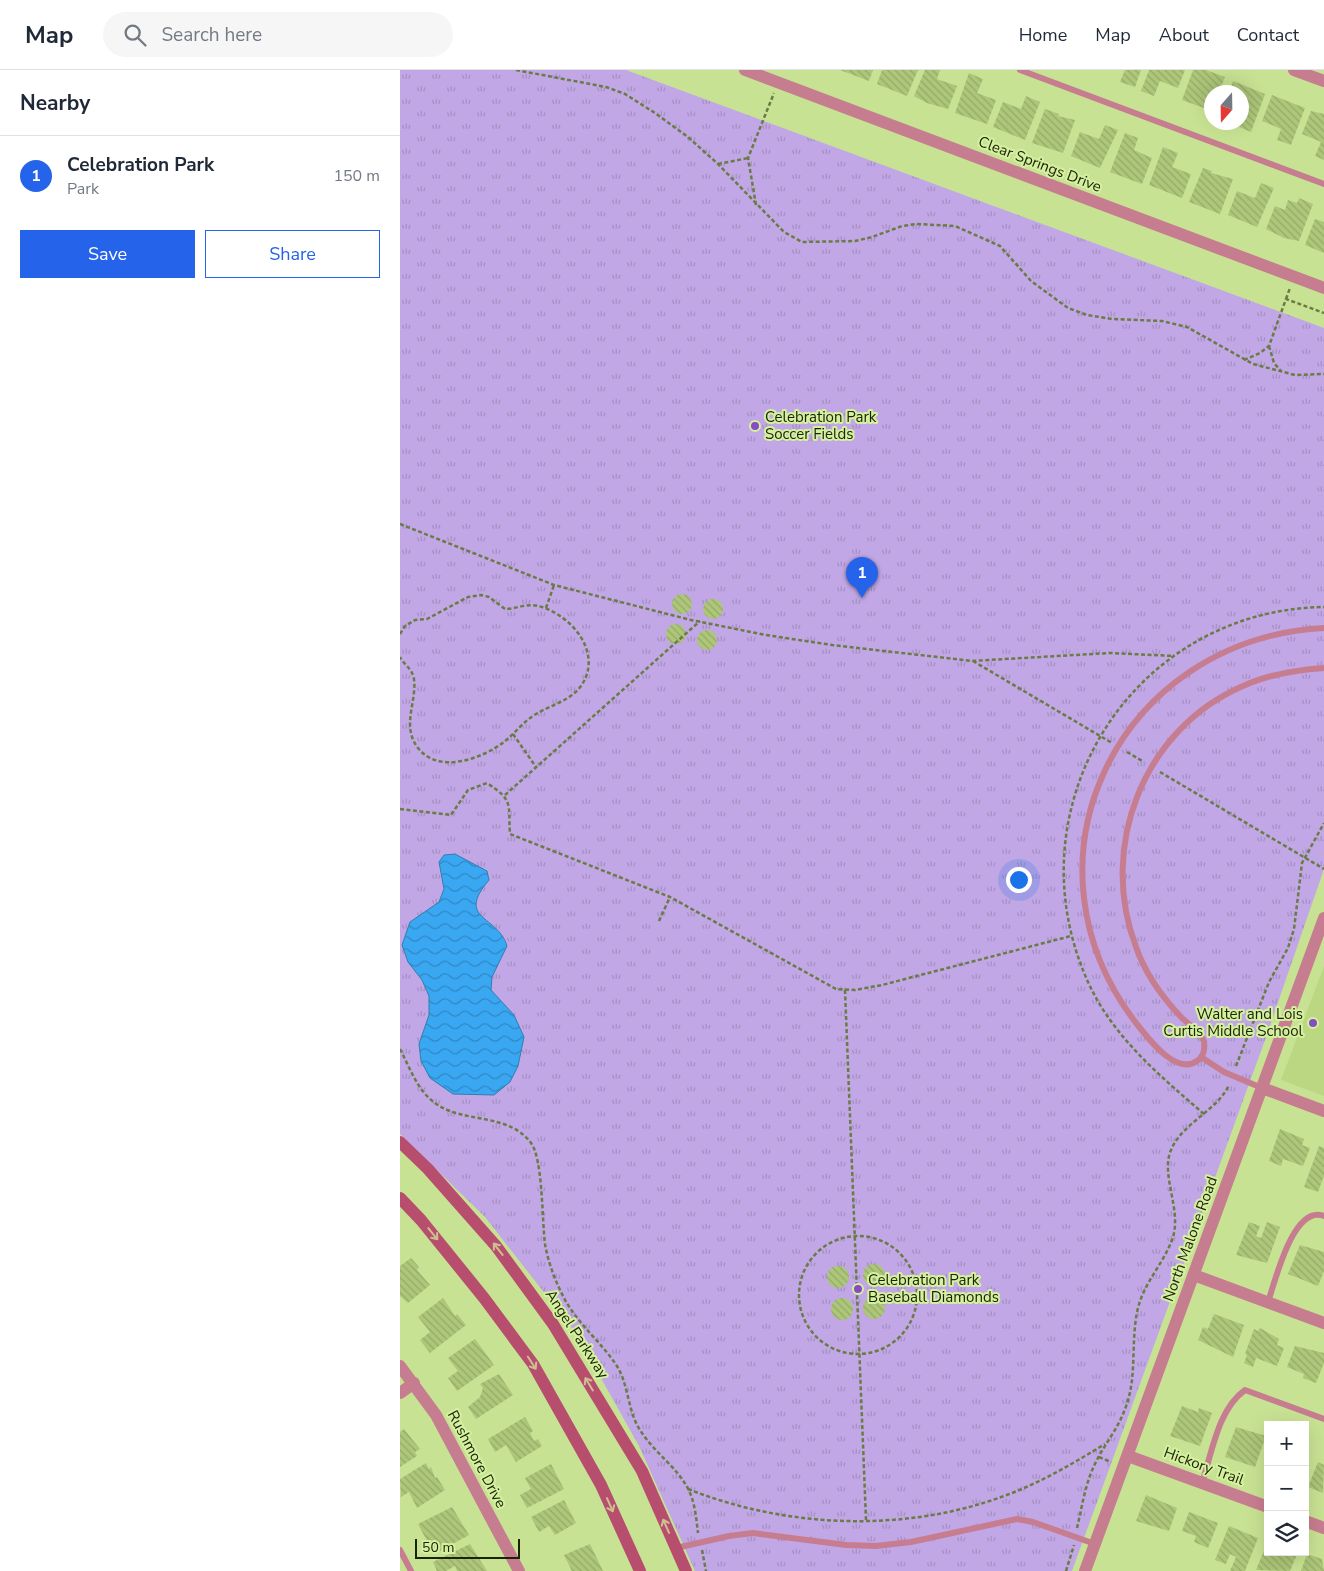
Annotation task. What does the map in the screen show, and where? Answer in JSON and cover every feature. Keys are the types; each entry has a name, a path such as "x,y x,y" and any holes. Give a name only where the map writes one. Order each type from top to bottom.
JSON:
{"main road":[{"name":"Angel Parkway","path":"400,1142 428,1169 496,1246 553,1324 642,1471 686,1571"},
{"path":"400,1198 421,1220 484,1298 533,1364 602,1485 640,1571"}],"street":[{"name":"Clear Springs Drive","path":"745,70 766,74 778,82 1324,288"},
{"path":"1294,70 1324,81"},
{"name":"North Malone Road","path":"1085,1571 1324,918"},
{"path":"1262,1088 1324,1111"},
{"path":"1194,1275 1324,1323"},
{"name":"Rushmore Drive","path":"400,1366 436,1415 519,1571"},
{"path":"400,1393 414,1384"},
{"name":"Hickory Trail","path":"1128,1456 1264,1506"},
{"path":"1309,1522 1324,1528"}],"lane":[{"path":"1020,70 1324,184"},
{"path":"1324,628 1280,633 1250,641 1216,655 1177,679 1144,710 1126,734 1107,766 1091,808 1084,851 1084,894 1092,936 1106,976 1137,1024 1178,1064 1190,1065 1201,1057 1205,1048 1202,1036 1182,1018 1156,985 1139,955 1130,929 1124,902 1122,867 1126,833 1133,806 1144,781 1162,751 1180,730 1206,707 1230,692 1262,678 1296,670 1324,668"},
{"path":"1201,1057 1232,1076 1262,1088"},
{"path":"1268,1302 1286,1249 1295,1231 1304,1220 1313,1214 1324,1216"},
{"path":"1202,1483 1224,1419 1233,1399 1245,1390 1324,1419"},
{"path":"676,1548 753,1533 846,1545 876,1546 911,1542 1017,1519 1034,1522 1095,1544"},
{"path":"400,1550 411,1571"}],"path":[{"path":"516,70 606,88 625,94 655,112 718,164 784,232 802,242 854,241 872,237 902,226 917,224 955,226 1000,246 1031,281 1068,308 1087,315 1112,319 1162,321 1187,327 1244,360 1295,375 1324,374"},
{"path":"757,206 748,158 778,82"},
{"path":"718,164 748,158"},
{"path":"1244,360 1260,353 1269,346 1286,298 1324,313"},
{"path":"1269,346 1274,363 1282,372"},
{"path":"400,524 554,585 700,621 766,635 832,645 972,661 1110,654 1174,656"},
{"path":"546,608 554,585"},
{"path":"400,634 405,626 415,620 427,619 468,598 481,595 489,597 504,609 536,605 546,608 565,620 582,635 588,649 588,670 581,686 570,696 534,715 504,742 477,758 457,762 436,761 418,749 411,733 409,720 414,695 414,679 410,668 400,657"},
{"path":"505,795 700,621"},
{"path":"513,734 536,768"},
{"path":"400,809 451,815 468,790 487,783 505,795 509,805 510,834 670,897 836,989 855,990 882,985 1071,936"},
{"path":"1066,1571 1085,1489 1093,1467 1125,1410 1131,1392 1134,1330 1138,1306 1172,1239 1175,1222 1168,1166 1171,1150 1179,1138 1216,1103 1228,1088 1269,982 1288,948 1294,929 1302,863 1324,823"},
{"path":"659,921 670,897"},
{"path":"845,990 866,1520"},
{"path":"400,1049 418,1085 435,1103 460,1114 490,1120 516,1129 531,1143 538,1158 545,1246 562,1295 574,1316 616,1364 626,1386 639,1429 688,1489 694,1503 706,1571"},
{"path":"854,1235 878,1239 898,1251 912,1270 917,1292 913,1316 901,1335 882,1349 859,1354 836,1350 817,1338 803,1319 798,1297 802,1274 814,1254 832,1241 854,1235"},
{"path":"688,1489 729,1505 798,1518 866,1520 931,1515 1002,1497 1043,1480 1106,1444"}],"shaded area":[{"name":"Walter and Lois Curtis Middle School","path":"1324,966 1324,1096 1281,1080"}],"green space":[{"path":"400,70 626,70 1324,328 1324,869 1265,1040 1072,1571 695,1571 639,1446 575,1332 485,1217 400,1134"}],"water":[{"path":"455,854 487,871 489,880 476,903 477,910 496,928 507,946 492,977 491,990 514,1015 524,1037 518,1066 510,1082 494,1095 453,1094 430,1078 421,1061 419,1044 429,1015 429,996 422,980 408,962 402,945 410,922 439,902 444,889 439,862 444,855"}],"building":[{"path":"840,70 873,70 869,81"},
{"path":"882,70 918,70 907,96 877,84"},
{"path":"925,70 940,70 937,79 957,86 948,109 927,103 914,96"},
{"path":"1125,70 1141,70 1135,87 1120,82"},
{"path":"1149,70 1185,70 1178,88 1160,81 1154,96 1141,91"},
{"path":"1193,70 1206,70 1225,77 1222,85 1204,85 1204,108 1182,100"},
{"path":"969,73 983,79 977,93 996,100 987,124 955,113"},
{"path":"1233,81 1243,85 1232,85"},
{"path":"1249,88 1265,94 1251,132 1246,130 1249,130"},
{"path":"1272,95 1305,108 1291,145 1277,140 1281,129 1262,121"},
{"path":"1026,96 1040,102 1025,140 993,127 1003,102 1021,109"},
{"path":"1045,109 1059,114 1058,116 1075,120 1063,153 1032,143"},
{"path":"1311,111 1324,114 1324,160 1315,156 1321,142 1302,134"},
{"path":"1105,125 1118,130 1100,168 1071,156 1080,132 1099,139"},
{"path":"1125,133 1138,138 1134,150 1152,158 1142,184 1110,172"},
{"path":"1163,147 1178,153 1172,167 1191,174 1182,198 1149,185"},
{"path":"1203,168 1212,171 1211,173 1233,179 1220,214 1189,202"},
{"path":"1261,183 1274,188 1257,227 1228,215 1237,191 1255,198"},
{"path":"1299,198 1313,204 1299,241 1284,238 1266,229 1275,206 1285,210 1288,200 1297,203"},
{"path":"1315,219 1324,222 1324,253 1305,245"},
{"path":"682,594 689,597 692,604 689,611 682,614 675,611 672,604 675,597"},
{"path":"713,599 720,602 723,609 720,616 713,619 706,616 703,609 706,602"},
{"path":"676,624 683,627 686,634 683,641 676,644 669,641 666,634 669,627"},
{"path":"707,630 714,633 717,640 714,647 707,650 700,647 697,640 700,633"},
{"path":"1280,1129 1304,1139 1302,1145 1310,1148 1303,1166 1283,1159 1281,1166 1269,1161"},
{"path":"1319,1146 1324,1148 1324,1176 1318,1192 1304,1187"},
{"path":"1249,1222 1260,1226 1256,1236 1261,1238 1267,1222 1280,1227 1267,1263 1236,1255"},
{"path":"1300,1245 1324,1252 1324,1271 1318,1286 1288,1274"},
{"path":"411,1258 419,1267 417,1270 430,1285 408,1303 400,1296 400,1266"},
{"path":"874,1264 882,1267 885,1275 882,1283 874,1286 866,1283 863,1275 866,1267"},
{"path":"838,1266 846,1269 849,1277 846,1285 838,1288 830,1285 827,1277 830,1269"},
{"path":"874,1297 884,1304 885,1308 878,1318 874,1319 864,1312 863,1308 870,1298"},
{"path":"443,1298 455,1316 457,1314 466,1325 430,1353 420,1340 430,1332 418,1317"},
{"path":"842,1298 852,1305 853,1309 846,1319 842,1320 832,1313 831,1309 838,1299"},
{"path":"1214,1314 1244,1325 1233,1357 1198,1340 1203,1327 1208,1329"},
{"path":"1260,1328 1279,1339 1277,1345 1284,1348 1277,1366 1256,1358 1253,1367 1244,1363 1247,1355 1245,1354 1254,1329 1258,1331"},
{"path":"475,1339 494,1365 457,1391 448,1378 458,1371 448,1358"},
{"path":"1295,1346 1324,1353 1324,1363 1316,1383 1303,1378 1304,1374 1287,1367"},
{"path":"499,1374 513,1395 476,1419 468,1407 480,1397 483,1388 480,1384"},
{"path":"1182,1406 1198,1412 1199,1408 1212,1413 1200,1446 1170,1436"},
{"path":"525,1417 533,1431 530,1433 534,1441 538,1439 542,1446 516,1462 506,1445 495,1452 488,1439"},
{"path":"1236,1427 1264,1435 1264,1442 1255,1467 1225,1457"},
{"path":"404,1429 420,1449 415,1452 417,1456 400,1467 400,1432"},
{"path":"1318,1462 1324,1465 1323,1493 1309,1487"},
{"path":"426,1463 429,1469 431,1467 435,1478 437,1477 445,1490 417,1508 409,1492 401,1497 400,1479"},
{"path":"551,1464 564,1489 527,1508 520,1495 531,1489 525,1478"},
{"path":"1146,1495 1177,1508 1169,1531 1136,1521"},
{"path":"564,1500 576,1523 555,1535 549,1526 539,1532 531,1517"},
{"path":"452,1507 469,1535 434,1554 418,1524"},
{"path":"1189,1512 1218,1523 1208,1548 1194,1542 1196,1536 1182,1531"},
{"path":"1229,1526 1258,1538 1245,1571 1230,1571 1236,1557 1230,1554 1226,1564 1215,1560"},
{"path":"470,1544 487,1571 457,1571 455,1566 446,1571 437,1571 433,1562"},
{"path":"590,1544 603,1571 572,1571 564,1555"},
{"path":"1264,1551 1264,1556 1296,1556 1290,1571 1256,1570"},
{"path":"1309,1555 1322,1559 1324,1571 1301,1571 1306,1556"}],"place":[{"name":"Celebration Park Soccer Fields","path":"755,426"},
{"name":"Celebration Park","path":"862,598"},
{"name":"Walter and Lois Curtis Middle School","path":"1313,1023"},
{"name":"Celebration Park Baseball Diamonds","path":"858,1289"}]}
